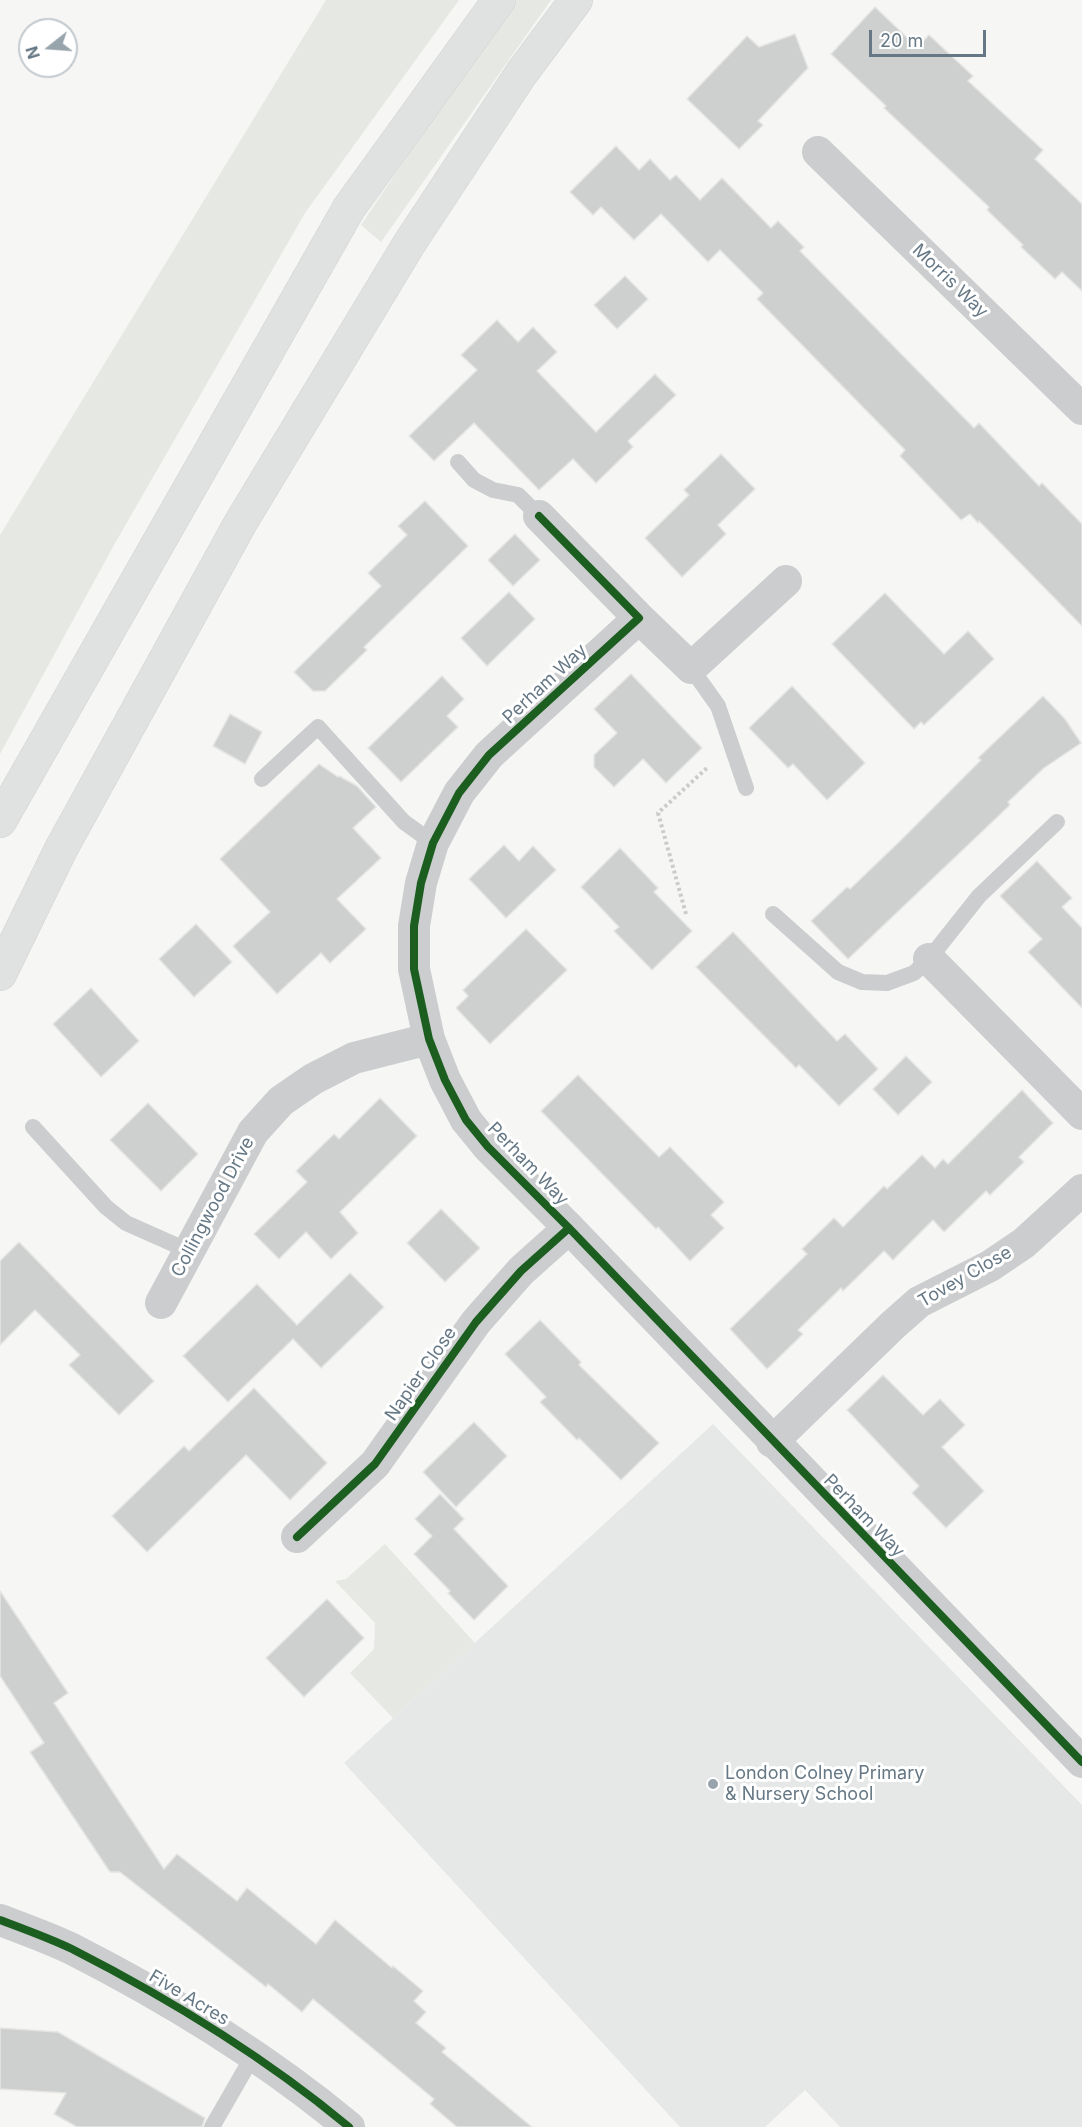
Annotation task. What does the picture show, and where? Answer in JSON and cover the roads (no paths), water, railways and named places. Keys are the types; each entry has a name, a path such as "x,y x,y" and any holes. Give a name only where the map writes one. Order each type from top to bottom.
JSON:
{"main road":[{"path":"0,822 349,208 499,0"},
{"path":"0,974 61,849 241,522 409,244 521,74 576,0"}],"street":[{"name":"Morris Way","path":"818,152 1082,409"},
{"path":"539,516 691,668 786,581"},
{"name":"Perham Way","path":"639,618 489,755 459,793 433,843 421,883 414,926 414,969 429,1039 445,1080 466,1120 488,1147 569,1228 772,1442 1082,1762"},
{"path":"929,959 1082,1114"},
{"name":"Collingwood Drive","path":"161,1303 253,1132 281,1101 313,1079 354,1058 429,1039"},
{"name":"Tovey Close","path":"772,1442 919,1302 990,1266 1024,1243 1082,1190"},
{"name":"Napier Close","path":"297,1537 375,1464 476,1322 521,1271 569,1228"},
{"name":"Five Acres","path":"0,1920 70,1948 153,1993 254,2054 349,2127"}],"lane":[{"path":"458,462 474,480 494,490 518,495 539,516"},
{"path":"691,668 718,706 746,788"},
{"path":"262,778 318,727 404,822 433,843"},
{"path":"773,914 838,972 862,982 887,983 914,973 929,959 979,896 1057,822"},
{"path":"33,1127 106,1208 126,1223 189,1251"},
{"path":"212,2127 254,2054"}],"place":[{"name":"London Colney Primary & Nursery School","path":"713,1784"}]}
